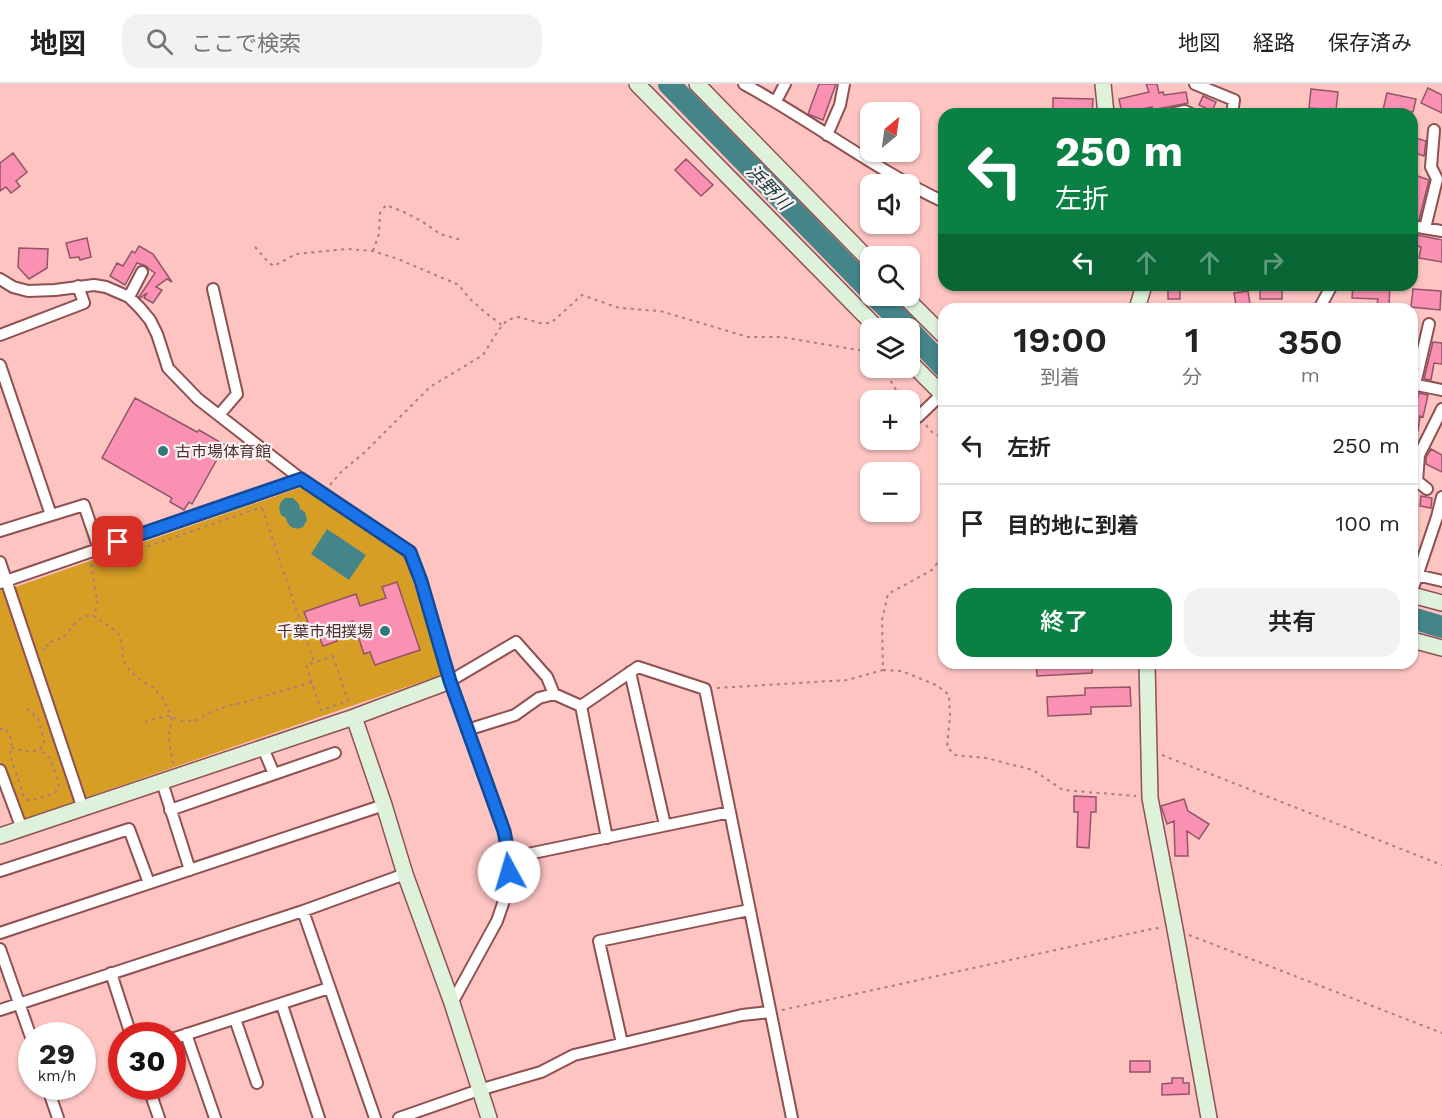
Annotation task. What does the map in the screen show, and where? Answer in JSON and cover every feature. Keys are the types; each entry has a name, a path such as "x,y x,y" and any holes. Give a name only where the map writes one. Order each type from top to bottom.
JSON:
{"street":[{"path":"637,84 867,318"},
{"path":"697,84 860,251"},
{"path":"744,84 776,101 827,135 925,194 938,199"},
{"path":"776,101 785,84"},
{"path":"827,135 840,105 844,84"},
{"path":"1103,84 1105,108"},
{"path":"1195,84 1234,100 1233,108"},
{"path":"1425,228 1437,179 1431,167 1434,130"},
{"path":"1418,227 1442,231"},
{"path":"129,297 142,272"},
{"path":"0,279 13,287 28,291 94,285 106,287 129,297 150,320 168,368 198,399 301,479 410,552 421,581 450,681 504,831 509,857 509,886 497,921 452,1002"},
{"path":"0,335 84,303 78,286"},
{"path":"213,289 237,394 219,415"},
{"path":"914,306 938,330"},
{"path":"1418,365 1429,324"},
{"path":"0,365 51,515"},
{"path":"920,372 938,389"},
{"path":"1418,385 1442,390"},
{"path":"920,415 938,399"},
{"path":"1418,468 1419,455 1442,409"},
{"path":"3,582 301,479"},
{"path":"1418,481 1427,489"},
{"path":"1418,564 1442,497"},
{"path":"0,531 84,505 94,551"},
{"path":"0,562 3,582 31,654 83,809"},
{"path":"1418,575 1442,581"},
{"path":"1418,595 1442,603"},
{"path":"0,836 354,717 450,681 516,642 548,677 554,694"},
{"path":"1418,642 1442,648"},
{"path":"581,706 638,667 705,689 792,1118"},
{"path":"1147,669 1150,798 1209,1118"},
{"path":"630,672 665,825"},
{"path":"467,730 515,715 539,699 554,694 581,706"},
{"path":"581,706 607,838"},
{"path":"354,717 405,874 452,1002 489,1118"},
{"path":"263,748 274,774"},
{"path":"170,810 335,753"},
{"path":"0,770 22,829"},
{"path":"162,782 189,870"},
{"path":"0,933 384,805"},
{"path":"528,854 730,812"},
{"path":"0,871 129,829 149,883"},
{"path":"0,1010 303,911 405,874"},
{"path":"622,1043 599,941 749,910"},
{"path":"303,911 375,1118"},
{"path":"0,949 26,1022"},
{"path":"111,973 127,1022"},
{"path":"215,1118 186,1034 329,988"},
{"path":"282,1005 319,1118"},
{"path":"399,1118 479,1090 541,1072 574,1055 742,1015 770,1012"},
{"path":"234,1019 257,1083"},
{"path":"52,1100 58,1118"},
{"path":"153,1100 159,1118"}],"path":[{"path":"373,250 380,234 380,213 386,205 423,222 441,234 460,240"},
{"path":"255,247 274,266 296,254 347,249 373,250 459,285 486,314 503,326"},
{"path":"323,493 342,471 430,387 483,355 507,321 519,316 540,323 551,323 582,295 619,309 660,311 748,337 782,337 860,350"},
{"path":"920,419 938,436"},
{"path":"257,494 314,662"},
{"path":"91,566 262,507"},
{"path":"94,551 91,566 97,600 94,616"},
{"path":"883,670 882,620 888,594 932,570 938,562"},
{"path":"31,654 48,648 47,643 63,638 78,620 87,616 94,616 116,631 121,637 123,659 129,670 154,688 164,700 171,716 169,741 177,777"},
{"path":"333,656 348,701 321,710 306,665 314,662 333,656"},
{"path":"705,689 847,680 883,670 902,671 938,686 949,695 950,716 947,747 955,754 986,758 1033,770 1063,790 1150,798"},
{"path":"145,722 165,716 181,721 198,720 226,706 312,682"},
{"path":"26,708 38,718 44,742 40,750"},
{"path":"0,729 6,728 12,742 10,754 24,798 30,801 55,793 59,787 51,759 40,750"},
{"path":"10,748 30,752 40,750"},
{"path":"1148,750 1442,865"},
{"path":"770,1012 1156,928 1175,929 1442,1033"}],"shaded area":[{"path":"302,487 404,555 444,674 85,798 15,587"},
{"path":"0,590 3,590 77,803 21,822 0,761"}],"water":[{"path":"285,498 293,498 299,504 300,509 305,512 307,520 303,527 297,529 292,527 281,515 280,506"},
{"path":"327,529 366,555 349,580 311,554"}],"building":[{"path":"819,84 836,84 823,120 808,114"},
{"path":"1146,84 1157,84 1159,93 1163,92 1164,95 1186,92 1188,103 1162,108 1121,108 1119,99 1149,92"},
{"path":"1428,88 1442,95 1442,113 1421,103"},
{"path":"1311,89 1338,92 1336,108 1309,108"},
{"path":"1387,93 1416,99 1414,108 1383,108"},
{"path":"1203,96 1216,102 1213,108 1199,105"},
{"path":"1053,98 1093,99 1092,108 1053,108"},
{"path":"1418,139 1426,141 1424,156 1418,154"},
{"path":"13,153 27,172 16,181 20,186 11,193 6,187 0,191 0,163"},
{"path":"686,159 713,185 701,196 675,170"},
{"path":"1418,176 1429,180 1418,220"},
{"path":"1418,235 1442,240 1442,262 1419,258 1421,247 1418,246"},
{"path":"87,238 91,257 80,260 79,257 70,258 66,243"},
{"path":"139,246 153,254 172,282 167,279 156,287 162,290 153,303 144,298 147,293 139,297 155,273 146,266 137,263 125,285 110,276 117,263 123,266 132,251 135,253"},
{"path":"19,248 48,249 47,268 29,279 18,267"},
{"path":"1168,291 1180,291 1180,299 1168,299"},
{"path":"1248,291 1250,303 1236,303 1234,293"},
{"path":"1260,291 1282,291 1282,299 1260,299"},
{"path":"1353,291 1390,291 1389,303 1377,303 1378,299 1352,298"},
{"path":"1413,291 1441,291 1440,310 1418,308 1418,303 1411,303"},
{"path":"1433,342 1442,343 1442,364 1434,363 1431,380 1424,379"},
{"path":"1418,393 1428,395 1423,417 1420,416 1418,431"},
{"name":"古市場体育館","path":"135,398 225,445 192,504 189,502 184,510 170,502 172,498 102,458"},
{"path":"1431,449 1442,455 1442,472 1426,464 1426,457"},
{"path":"1421,496 1432,498 1431,508 1420,506"},
{"name":"千葉市相撲場","path":"397,582 420,650 375,665 370,652 364,654 353,621 332,628 337,641 323,646 318,633 313,635 304,612 356,594 360,606 386,598 382,587"},
{"path":"1036,669 1092,669 1092,673 1037,676"},
{"path":"1130,687 1131,706 1091,707 1091,714 1048,716 1047,697 1085,695 1085,688"},
{"path":"1074,796 1096,797 1096,812 1091,812 1089,848 1077,847 1078,812 1074,812"},
{"path":"1184,799 1188,811 1209,824 1199,839 1187,831 1188,856 1175,856 1174,821 1167,824 1161,806"},
{"path":"1130,1061 1150,1061 1150,1072 1130,1072"},
{"path":"1172,1078 1183,1078 1183,1083 1189,1083 1189,1094 1162,1095 1162,1084 1172,1083"}],"waterway":[{"name":"浜野川","path":"669,84 860,280"},
{"name":"浜野川","path":"885,306 898,318"},
{"name":"浜野川","path":"920,342 938,361"},
{"name":"浜野川","path":"1418,620 1442,627"}],"place":[{"name":"古市場体育館","path":"163,451"},
{"name":"千葉市相撲場","path":"385,631"}],"route":[{"path":"118,542 301,479 410,552 421,581 450,681 504,831 509,857 509,872"}]}
